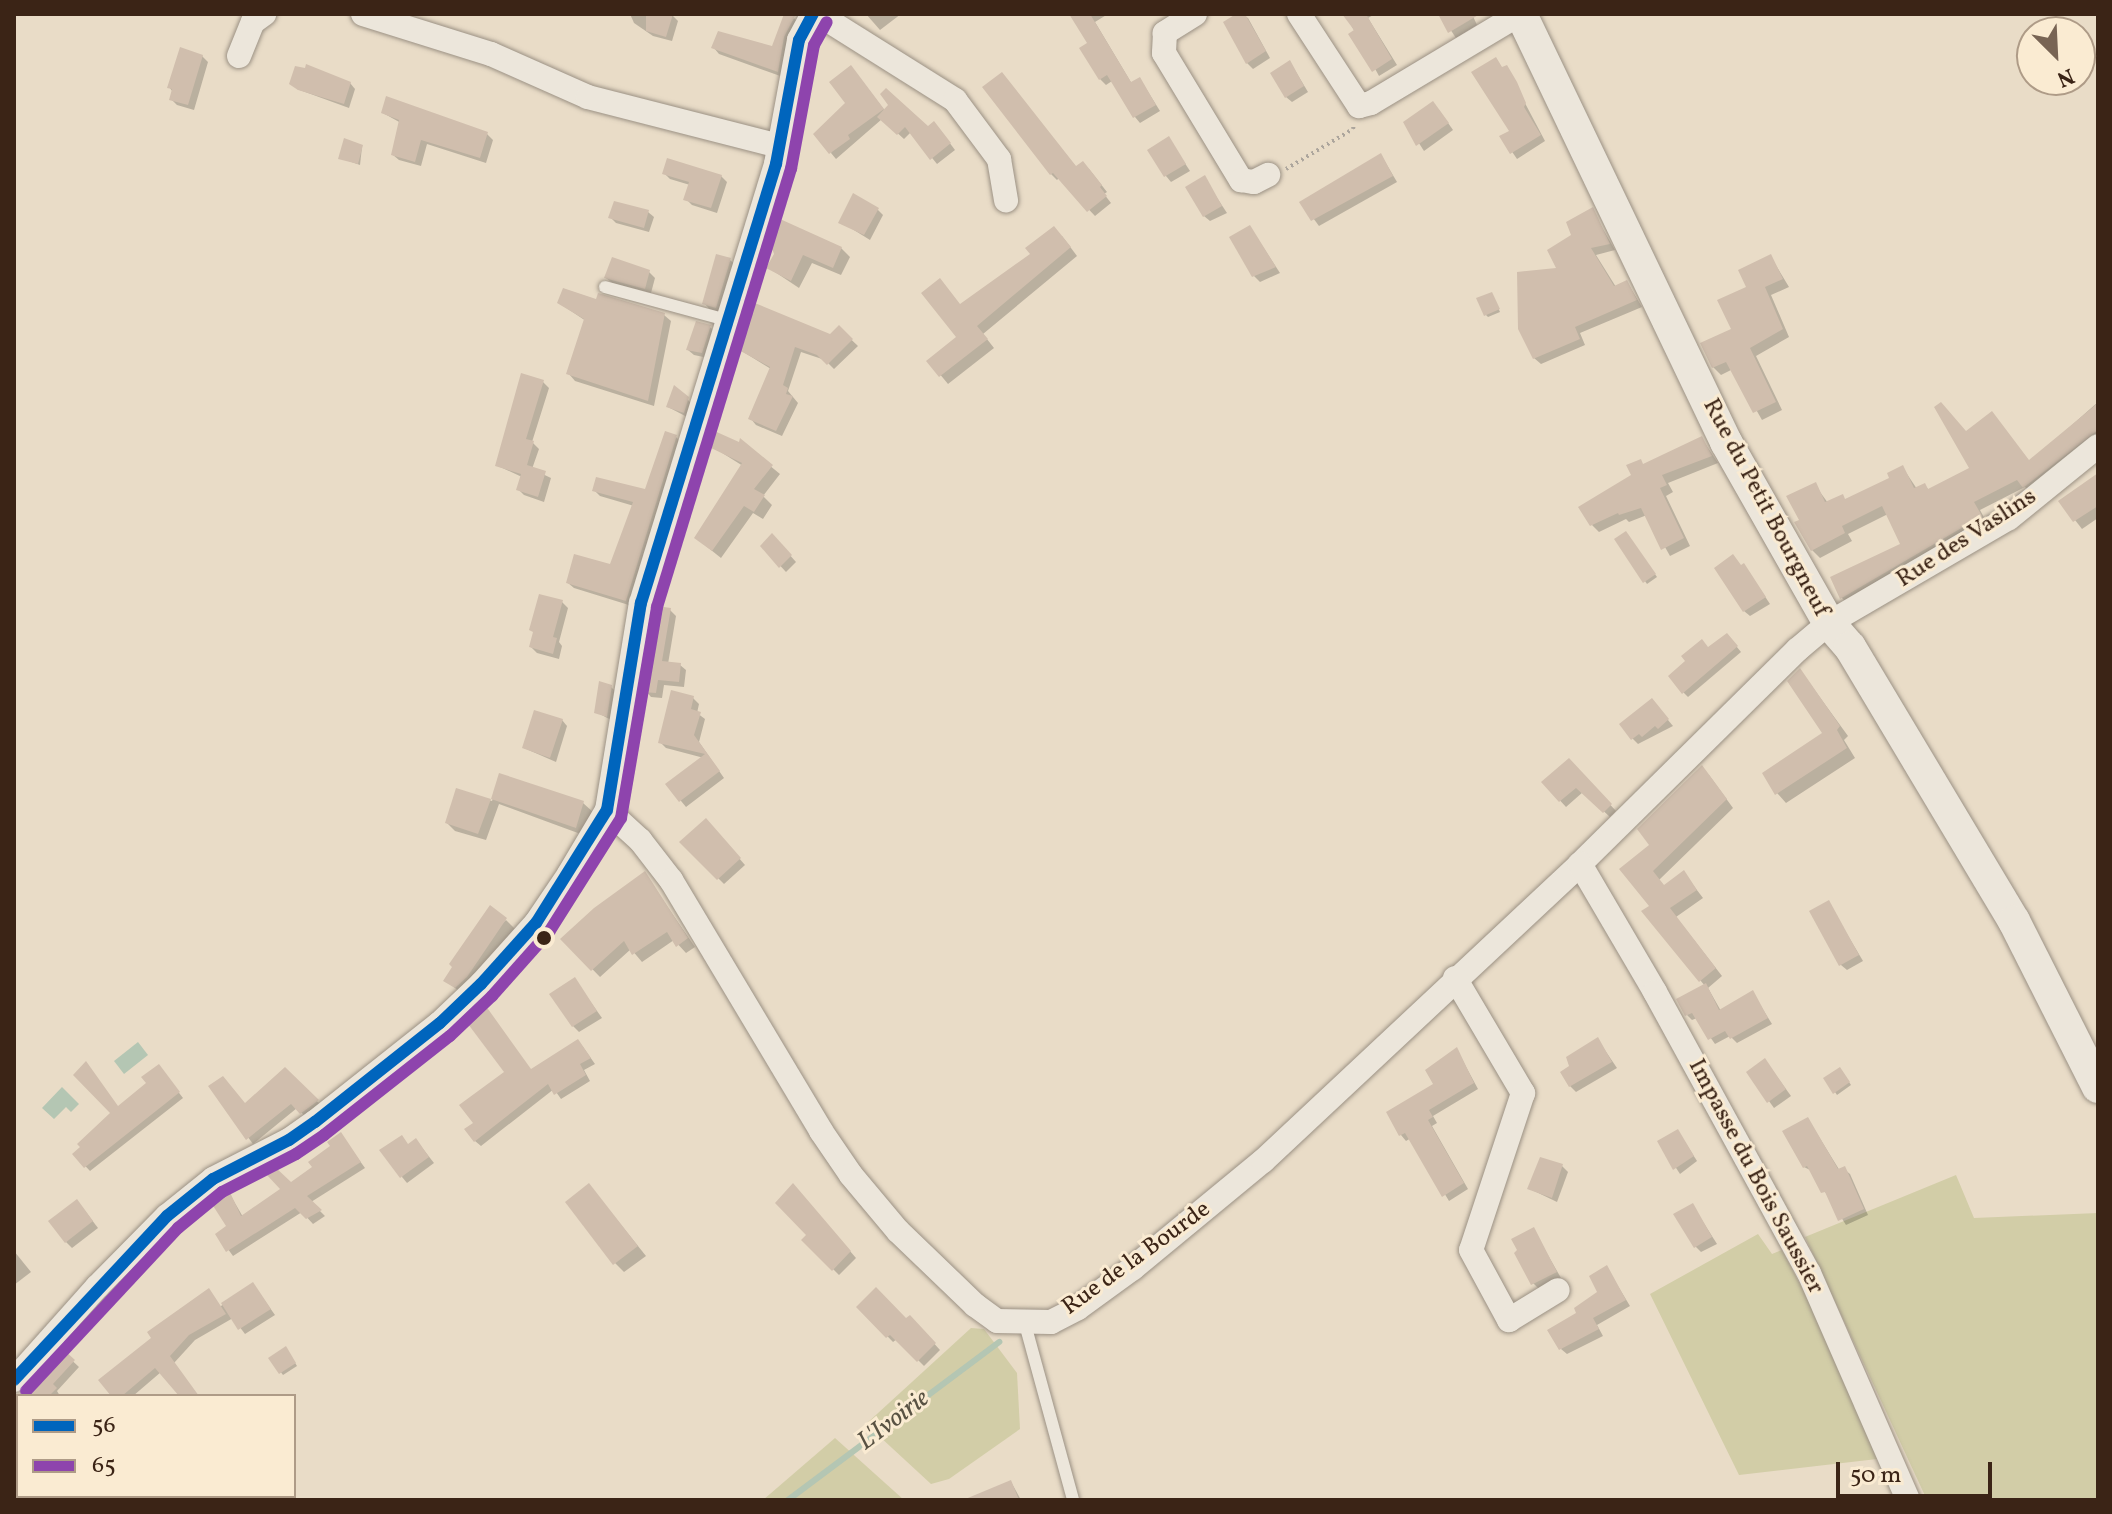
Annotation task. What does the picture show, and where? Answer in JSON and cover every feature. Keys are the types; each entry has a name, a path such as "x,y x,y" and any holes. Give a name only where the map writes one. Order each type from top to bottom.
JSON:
{"street":[{"path":"239,56 253,22 264,14"},
{"path":"363,14 491,54 588,97 779,146"},
{"path":"14,1380 97,1287 167,1216 213,1179 289,1140 315,1122 440,1023 481,984 536,923 607,810 641,603 730,321 779,146 799,40 816,14 955,100 999,159 1006,200"},
{"path":"1195,14 1165,33 1164,53 1241,180 1254,182 1268,175"},
{"path":"1299,14 1359,106 1371,103 1520,14"},
{"name":"Rue du Petit Bourgneuf","path":"1455,978 1580,864 1797,650 1829,623 1726,442 1520,14"},
{"name":"Rue des Vaslins","path":"1829,623 2009,518 2098,446"},
{"path":"1829,623 1850,647 1947,804 2014,921 2098,1087"},
{"name":"Rue de la Bourde","path":"607,810 640,840 671,880 821,1131 851,1175 898,1231 975,1305 997,1321 1025,1324 1051,1322 1078,1308 1190,1223 1263,1161 1455,978"},
{"name":"Impasse du Bois Saussier","path":"1580,864 1655,992 1809,1273 1908,1500"},
{"path":"1455,978 1523,1093 1471,1250 1509,1320 1558,1290"}],"lane":[{"path":"605,287 730,321"},
{"path":"1025,1324 1073,1500"}],"path":[{"path":"1268,175 1288,168 1353,129 1359,106"}],"shaded area":[{"path":"138,1042 148,1055 124,1074 114,1061"},
{"path":"62,1087 79,1104 71,1112 66,1107 54,1119 42,1108"},
{"path":"1956,1175 1974,1218 2098,1213 2098,1500 1927,1500 1805,1237"},
{"path":"1758,1234 1772,1254 1782,1250 1832,1345 1877,1459 1739,1475 1650,1294"},
{"path":"971,1328 984,1329 1017,1373 1020,1429 949,1479 931,1484 866,1424"},
{"path":"835,1438 904,1500 763,1500"}],"building":[{"path":"646,14 673,14 666,37 646,31"},
{"path":"784,14 795,16 784,37 778,72 711,48 718,31 772,46"},
{"path":"1069,14 1090,14 1131,82 1140,77 1156,105 1133,118 1107,75 1099,80 1079,48 1087,43"},
{"path":"1236,14 1245,14 1266,51 1246,64 1223,22"},
{"path":"1342,14 1366,14 1392,59 1372,72 1348,34 1354,30"},
{"path":"1438,14 1480,14 1448,33"},
{"path":"180,47 203,55 188,105 169,100 172,89 167,88"},
{"path":"1496,57 1502,67 1507,65 1517,82 1526,103 1524,107 1541,135 1510,154 1499,136 1509,131 1471,72"},
{"path":"1290,60 1304,86 1285,98 1270,73"},
{"path":"306,64 351,82 344,104 298,90 289,84 295,66 305,68"},
{"path":"851,65 884,109 848,135 850,139 829,154 813,134 845,103 829,82"},
{"path":"1002,72 1076,166 1083,161 1102,185 1100,187 1107,196 1087,212 1053,173 1050,175 982,87"},
{"path":"886,88 928,126 934,121 951,143 930,160 905,127 897,135 877,117 888,105 880,94"},
{"path":"386,96 488,132 480,158 421,140 415,162 391,155 399,120 381,113"},
{"path":"1433,101 1449,123 1416,146 1403,122"},
{"path":"1169,136 1186,164 1164,177 1147,150"},
{"path":"344,138 363,145 358,164 338,159"},
{"path":"1381,153 1393,176 1311,221 1299,202"},
{"path":"667,158 722,175 711,208 683,200 689,182 662,174"},
{"path":"1205,175 1222,206 1203,217 1185,187"},
{"path":"853,193 879,208 864,235 838,223"},
{"path":"614,201 649,210 644,228 608,218"},
{"path":"1593,207 1610,244 1591,248 1614,286 1627,280 1637,300 1575,327 1580,339 1533,359 1518,329 1517,272 1556,268 1547,250 1571,235 1566,222"},
{"path":"780,219 842,247 833,268 803,255 791,281 766,268 774,254 769,239"},
{"path":"1250,225 1276,267 1252,277 1229,237"},
{"path":"1054,226 1071,247 977,326 988,339 939,377 926,361 956,337 921,293 940,278 960,304 1030,254 1025,248"},
{"path":"716,254 731,258 716,308 702,304"},
{"path":"1771,254 1783,279 1765,287 1783,329 1750,348 1776,402 1753,413 1726,362 1712,368 1700,343 1731,329 1717,300 1746,287 1738,270"},
{"path":"612,257 650,270 645,289 604,278"},
{"path":"563,288 596,299 598,293 665,313 648,401 566,374 584,319 557,303"},
{"path":"1492,292 1500,309 1484,316 1476,298"},
{"path":"750,301 830,334 839,325 853,339 827,365 817,355 795,347 783,385 788,388 786,394 793,396 776,431 748,419 770,367 735,348"},
{"path":"696,321 711,325 702,353 686,350"},
{"path":"521,373 544,380 526,439 534,441 527,465 546,471 538,497 516,490 521,474 495,466"},
{"path":"674,385 689,397 684,413 666,407"},
{"path":"1941,402 1966,431 1992,411 2029,460 2098,403 2098,430 2023,488 2017,480 1974,502 1982,516 1840,599 1830,577 1900,544 1882,506 1842,526 1845,533 1811,551 1794,522 1799,520 1786,496 1816,482 1825,502 1843,494 1845,499 1889,478 1887,473 1903,465 1914,488 1925,483 1928,489 1969,468 1934,407"},
{"path":"710,429 739,442 740,438 773,465 754,489 765,495 754,512 744,506 712,551 694,538 742,463 705,445"},
{"path":"665,431 677,435 626,601 566,583 574,554 610,564 633,502 592,491 596,477 645,489"},
{"path":"1702,436 1712,456 1662,475 1667,485 1660,488 1684,538 1661,550 1641,508 1618,513 1590,526 1578,507 1631,475 1626,465 1641,459 1643,464"},
{"path":"2098,473 2098,506 2073,522 2058,501"},
{"path":"1626,531 1656,574 1643,583 1614,539"},
{"path":"772,533 792,555 779,568 760,546"},
{"path":"1733,554 1741,565 1744,563 1766,597 1743,612 1714,568"},
{"path":"539,594 563,600 553,637 557,638 553,654 529,647 533,632 529,630"},
{"path":"656,606 671,608 662,661 681,663 679,682 658,680 656,693 643,692"},
{"path":"1727,633 1738,646 1682,694 1668,676 1685,661 1681,656 1702,639 1708,647"},
{"path":"1800,668 1840,726 1837,730 1847,748 1775,795 1762,773 1822,733 1787,681"},
{"path":"599,681 612,685 607,717 594,713"},
{"path":"671,690 694,696 691,709 701,712 694,735 720,771 679,802 665,784 705,754 658,743"},
{"path":"1652,698 1669,719 1658,729 1655,726 1642,737 1639,734 1631,740 1619,724"},
{"path":"534,710 563,719 550,758 522,748"},
{"path":"1569,758 1612,804 1603,813 1576,788 1559,802 1541,782"},
{"path":"1702,765 1727,799 1653,871 1664,885 1684,870 1697,890 1670,908 1716,968 1699,982 1641,911 1649,906 1619,869 1649,845 1637,829"},
{"path":"499,773 584,801 576,828 491,799"},
{"path":"456,788 491,799 478,834 445,823"},
{"path":"706,818 741,858 717,880 679,842"},
{"path":"645,871 688,938 676,947 667,932 632,955 624,941 591,971 560,939 594,908"},
{"path":"1829,900 1859,955 1839,966 1809,911"},
{"path":"490,905 507,918 467,977 455,988 443,981 452,967 449,964"},
{"path":"575,977 597,1011 572,1027 549,994"},
{"path":"1706,983 1719,1010 1753,990 1768,1018 1730,1039 1725,1031 1708,1040 1692,1013 1685,1016 1676,999"},
{"path":"483,1002 531,1069 578,1039 591,1058 580,1064 586,1075 554,1095 548,1084 474,1142 464,1129 473,1123 459,1105 504,1072 465,1020"},
{"path":"1598,1037 1612,1062 1569,1087 1560,1072 1569,1066 1566,1057"},
{"path":"1457,1047 1474,1083 1429,1110 1433,1117 1428,1120 1464,1183 1442,1197 1405,1133 1399,1136 1386,1112 1433,1084 1425,1070"},
{"path":"1765,1058 1786,1089 1767,1103 1746,1072"},
{"path":"86,1061 118,1106 146,1083 141,1077 159,1064 180,1092 84,1168 72,1154 80,1147 77,1144 110,1113 73,1075"},
{"path":"285,1067 319,1100 300,1114 291,1104 246,1140 208,1086 223,1076 245,1103"},
{"path":"1840,1067 1850,1082 1833,1094 1823,1078"},
{"path":"1808,1117 1838,1169 1845,1166 1864,1209 1838,1221 1825,1192 1821,1193 1807,1166 1803,1168 1782,1131"},
{"path":"1678,1129 1694,1156 1673,1170 1657,1141"},
{"path":"341,1132 361,1162 307,1196 322,1210 306,1219 295,1208 226,1252 215,1234 226,1226 210,1201 228,1188 241,1216 280,1189 266,1174 274,1166 291,1182 312,1167 308,1162 330,1146 327,1142"},
{"path":"402,1135 408,1144 416,1138 429,1157 400,1178 379,1150"},
{"path":"1540,1157 1563,1164 1552,1198 1527,1189"},
{"path":"589,1183 638,1246 613,1265 565,1202"},
{"path":"793,1183 851,1251 832,1271 801,1240 806,1235 775,1203"},
{"path":"77,1199 93,1221 65,1243 48,1221"},
{"path":"1693,1203 1712,1237 1694,1248 1673,1214"},
{"path":"1534,1227 1557,1272 1531,1285 1514,1253 1517,1250 1511,1239"},
{"path":"1607,1265 1626,1300 1593,1318 1599,1329 1559,1350 1547,1330 1576,1313 1574,1308 1597,1292 1589,1276"},
{"path":"253,1282 271,1309 238,1330 221,1303"},
{"path":"876,1287 906,1318 910,1315 936,1343 917,1362 890,1335 886,1338 856,1307"},
{"path":"209,1288 226,1314 189,1335 170,1356 198,1394 177,1394 155,1368 124,1394 109,1394 98,1380 151,1338 147,1332"},
{"path":"286,1346 296,1363 279,1374 268,1358"},
{"path":"64,1350 75,1360 53,1384 57,1388 51,1394 22,1394"},
{"path":"1011,1480 1019,1500 963,1500"}],"waterway":[{"name":"L'Ivoirie","path":"788,1500 999,1342"}],"transit line":[{"name":"56","path":"14,1380 167,1216 213,1179 289,1140 315,1122 440,1023 481,984 536,923 607,810 641,603 776,164 799,40 813,14"},
{"name":"65","path":"26,1391 178,1228 222,1192 296,1154 324,1135 450,1036 492,996 549,932 621,818 657,607 791,169 814,45 827,22"}]}
